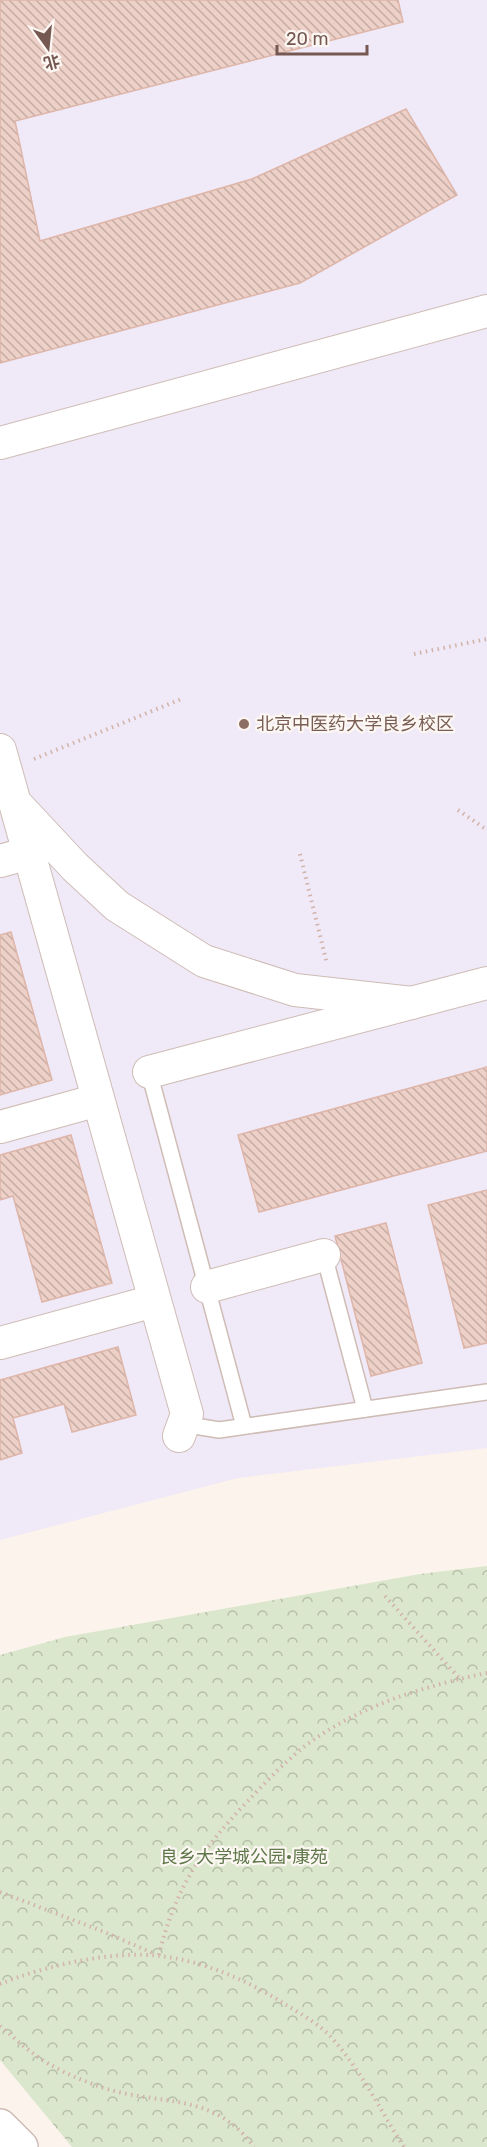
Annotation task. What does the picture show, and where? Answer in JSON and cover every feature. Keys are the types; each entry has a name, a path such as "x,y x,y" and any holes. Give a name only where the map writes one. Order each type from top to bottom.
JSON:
{"street":[{"path":"0,443 487,311"},
{"path":"3,760 15,804 14,857 98,1100 187,1414 181,1430"},
{"path":"15,804 75,867 117,906 204,961 295,990 412,1003"},
{"path":"149,1072 487,983"},
{"path":"0,1127 98,1100"},
{"path":"207,1287 324,1255"},
{"path":"0,1343 154,1301"},
{"path":"0,2126 21,2147"}],"lane":[{"path":"149,1072 244,1426"},
{"path":"324,1255 365,1409"},
{"path":"181,1430 219,1430 487,1392"}],"path":[{"path":"414,654 487,639"},
{"path":"3,760 184,698"},
{"path":"458,810 487,830"},
{"path":"300,854 334,994"},
{"path":"386,1596 460,1679"},
{"path":"159,1955 174,1907 189,1874 218,1832 268,1780 309,1743 348,1720 401,1695 487,1673"},
{"path":"0,1892 159,1955 202,1966 247,1983 282,2002 330,2035 353,2063 404,2147"},
{"path":"0,1984 66,1963 112,1956 159,1955"},
{"path":"0,2026 49,2065 123,2093 184,2102 217,2114 243,2133 254,2147"}],"shaded area":[{"name":"北京中医药大学良乡校区","path":"0,0 487,0 487,1448 238,1478 0,1540"}],"green space":[{"name":"良乡大学城公园·康苑","path":"487,1566 487,2147 72,2147 0,2060 0,1655 65,1637 420,1574"}],"building":[{"path":"0,0 398,0 403,22 15,121 40,241 252,179 406,109 457,195 300,283 0,363"},
{"path":"11,932 52,1080 0,1095 0,935"},
{"path":"487,1067 487,1151 259,1212 238,1135"},
{"path":"71,1135 112,1283 42,1302 13,1196 0,1200 0,1155"},
{"path":"487,1190 487,1343 464,1348 428,1205"},
{"path":"386,1223 422,1363 371,1376 335,1236"},
{"path":"118,1347 136,1415 72,1432 64,1404 13,1418 22,1453 0,1460 0,1380"}],"place":[{"name":"北京中医药大学良乡校区","path":"244,724"}]}
